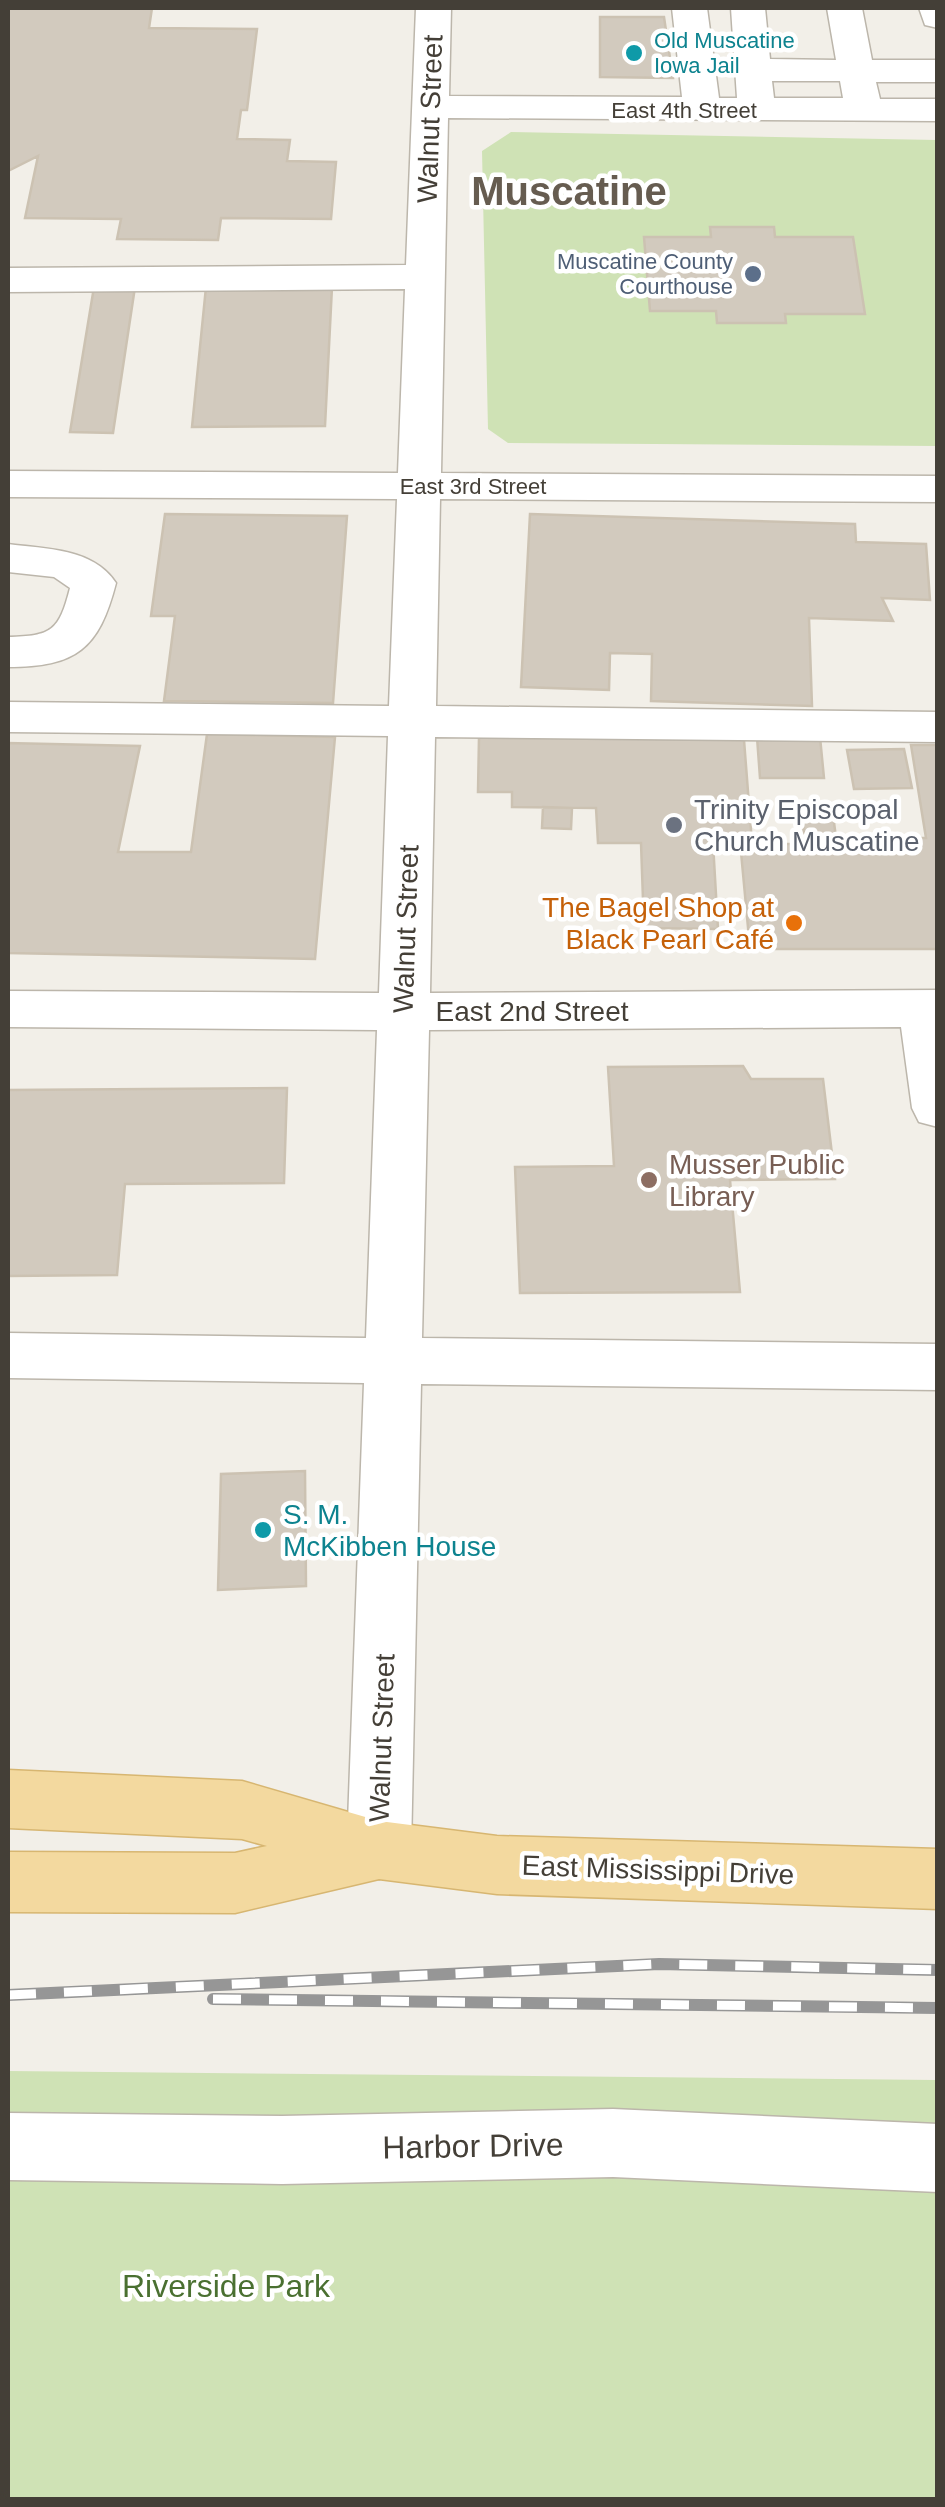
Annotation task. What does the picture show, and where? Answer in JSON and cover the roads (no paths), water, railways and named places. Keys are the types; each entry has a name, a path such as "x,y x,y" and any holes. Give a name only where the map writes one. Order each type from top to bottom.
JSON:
{"main road":[{"name":"East Mississippi Drive","path":"8,1800 242,1810 379,1850 497,1865 938,1880"},
{"name":"East Mississippi Drive","path":"8,1882 235,1883 379,1850"}],"street":[{"name":"Walnut Street","path":"379,1850 434,8"},
{"path":"689,8 702,110"},
{"path":"748,8 756,110"},
{"path":"844,8 863,110"},
{"path":"936,8 938,17"},
{"path":"753,70 938,71"},
{"name":"East 4th Street","path":"431,107 938,110"},
{"path":"8,280 426,277"},
{"name":"East 3rd Street","path":"8,484 938,489"},
{"path":"8,558 66,565 94,583 84,626 62,644 38,653 8,652"},
{"path":"8,717 938,728"},
{"path":"931,1008 938,1108"},
{"name":"East 2nd Street","path":"8,1009 404,1012 931,1008"},
{"path":"8,1356 938,1367"},
{"name":"Harbor Drive","path":"8,2148 282,2150 613,2143 938,2158"}],"railway":[{"path":"8,1995 659,1964 938,1970"},
{"path":"213,1999 938,2008"}],"place":[{"name":"Old Muscatine Iowa Jail","path":"634,53"},
{"name":"Muscatine County Courthouse","path":"753,274"},
{"name":"Trinity Episcopal Church Muscatine","path":"674,825"},
{"name":"The Bagel Shop at Black Pearl Café","path":"794,923"},
{"name":"Musser Public Library","path":"649,1180"},
{"name":"S. M. McKibben House","path":"263,1530"}],"district":[{"name":"Muscatine","path":"569,191"}],"park label":[{"name":"Riverside Park","path":"226,2286"}]}
